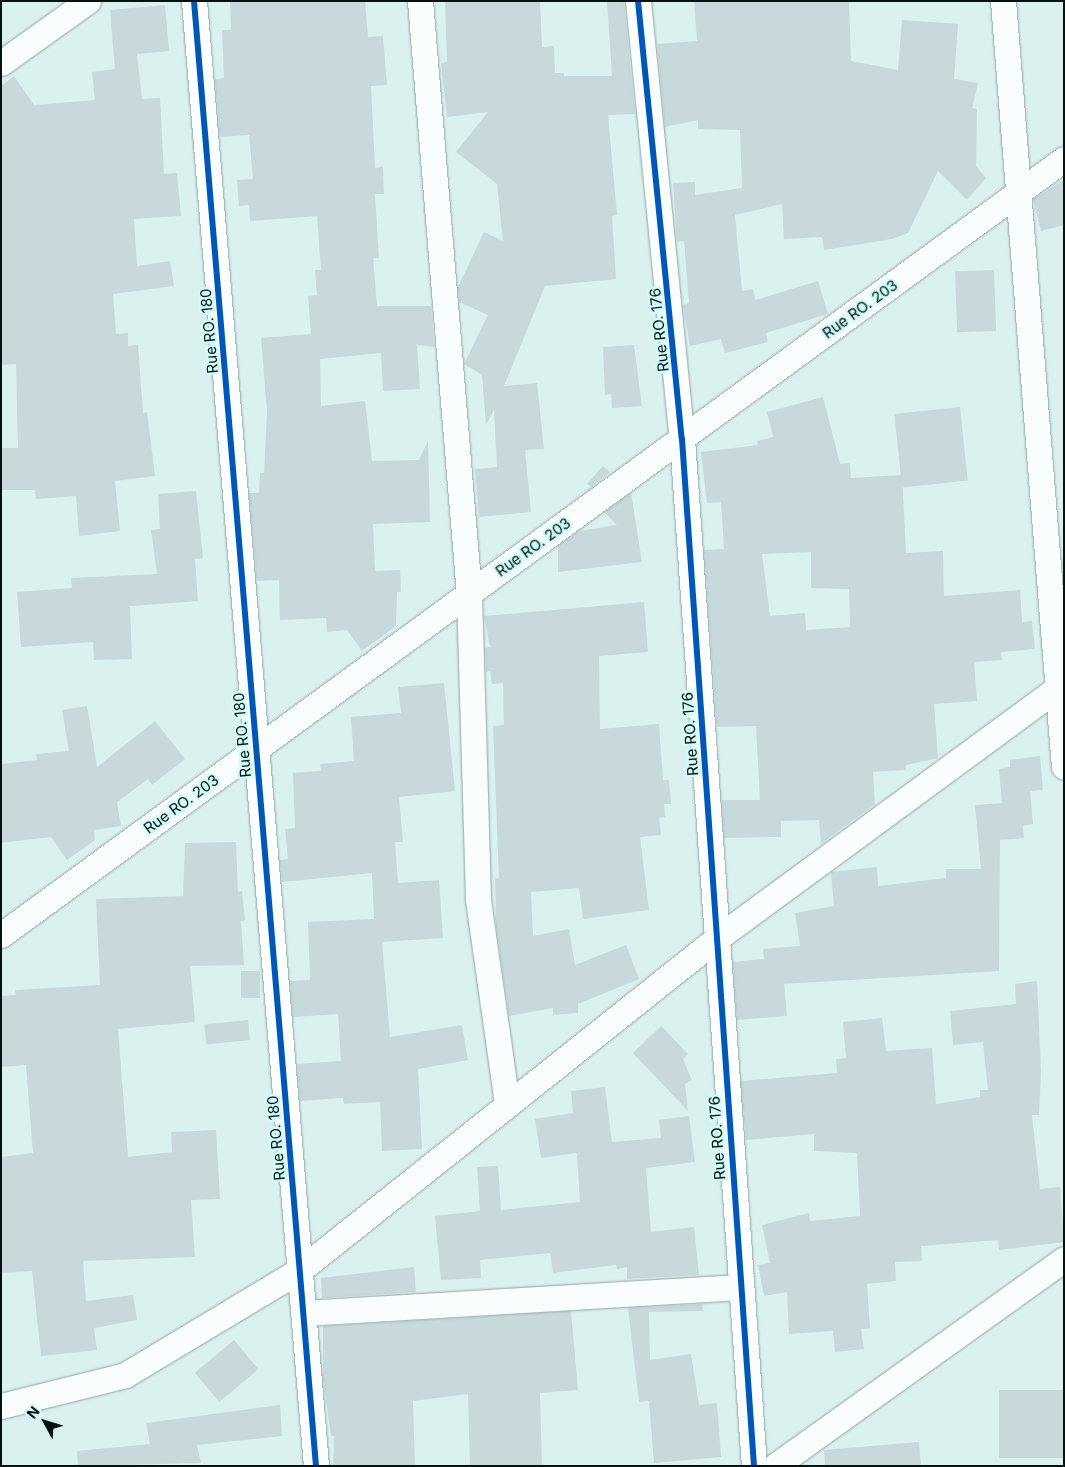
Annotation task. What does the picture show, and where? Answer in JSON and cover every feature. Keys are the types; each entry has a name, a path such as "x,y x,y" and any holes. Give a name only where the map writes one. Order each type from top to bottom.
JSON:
{"street":[{"path":"1,63 88,1"},
{"name":"Rue RO. 180","path":"194,1 316,1466"},
{"path":"420,1 469,594 478,900 507,1103"},
{"name":"Rue RO. 176","path":"638,1 682,438 754,1466"},
{"path":"1003,1 1061,685 1064,767"},
{"name":"Rue RO. 203","path":"1,935 1064,159"},
{"path":"1,1406 125,1376 300,1270 507,1103 716,939 1061,685"},
{"path":"775,1466 1064,1259"},
{"path":"304,1313 740,1287"}],"building":[{"path":"230,1 365,1 368,37 383,36 387,85 371,86 375,168 383,167 384,194 375,194 379,258 373,258 377,306 431,306 434,347 417,345 420,389 383,391 381,353 320,359 321,406 365,401 372,461 419,460 428,441 430,522 373,524 375,571 400,570 401,592 397,592 396,626 362,651 347,630 327,632 326,618 280,620 279,580 257,581 249,493 259,493 260,473 264,473 267,412 261,338 311,334 308,296 317,295 315,270 321,270 317,216 250,221 249,205 239,206 237,180 253,179 249,135 220,137 215,79 224,78 222,30 231,30"},
{"path":"445,1 540,1 542,47 554,46 555,73 564,73 564,76 612,76 607,1 624,1 635,114 608,115 617,215 612,216 616,279 545,286 504,386 537,383 544,449 525,450 531,512 479,517 475,469 497,467 494,410 486,425 482,375 464,364 488,315 459,302 458,287 484,232 503,241 497,184 456,152 488,112 447,117 441,63 447,62"},
{"path":"694,1 849,1 851,61 898,70 902,20 958,24 954,79 978,83 972,108 977,109 976,166 986,178 967,200 938,171 908,233 892,239 824,250 822,237 784,239 782,204 735,215 742,291 753,289 755,300 818,281 828,314 766,333 768,342 725,353 721,339 690,346 683,305 689,303 684,241 677,242 673,183 695,182 695,195 742,188 740,130 698,129 698,120 665,127 657,44 697,41"},
{"path":"165,5 169,51 137,54 142,99 160,98 164,174 177,173 181,216 134,219 137,266 170,261 174,286 113,294 116,334 128,333 128,346 138,345 143,413 147,412 155,476 115,481 120,531 79,536 76,496 36,499 35,490 1,490 1,448 18,448 16,364 1,365 1,86 14,76 34,105 95,100 92,72 115,69 110,10"},
{"path":"1064,180 1064,225 1041,231 1033,199"},
{"path":"994,270 996,331 957,332 955,271"},
{"path":"634,345 642,406 612,408 611,394 605,395 603,347"},
{"path":"823,397 840,464 850,463 851,478 902,475 906,553 943,551 944,596 1020,590 1022,622 1032,621 1035,649 1001,652 1002,660 974,662 977,701 934,704 938,758 906,765 906,770 873,772 875,804 821,844 819,820 781,821 781,837 724,838 722,800 760,800 756,726 717,727 704,550 724,549 721,502 707,503 701,452 758,445 757,441 773,437 767,412","holes":["811,552 811,588 849,589 850,627 806,630 805,613 770,616 762,554"]},
{"path":"960,407 968,481 902,487 894,414"},
{"path":"603,466 610,472 591,487 587,484"},
{"path":"196,491 203,558 195,559 198,601 130,606 132,659 94,660 93,642 21,647 17,592 72,588 71,578 157,574 151,530 160,529 158,494"},
{"path":"631,493 642,562 558,572 558,546 579,531 617,525 604,512"},
{"path":"644,602 648,652 599,656 600,729 659,724 663,780 669,780 671,804 664,804 665,817 659,818 661,835 640,837 649,910 583,919 579,888 531,892 533,936 569,929 575,965 626,945 639,979 578,1004 578,1013 553,1015 553,1008 509,1016 496,926 495,879 499,878 493,726 504,725 503,683 492,684 490,671 486,672 485,648 490,647 484,616"},
{"path":"444,683 455,791 399,797 403,842 395,842 398,883 439,880 443,938 382,942 390,1037 462,1025 468,1060 418,1069 422,1149 382,1151 380,1102 344,1104 343,1098 300,1101 297,1064 341,1061 338,1014 293,1017 290,981 310,980 308,922 374,919 372,873 282,882 280,860 288,859 285,829 295,828 293,773 321,771 320,764 354,761 351,717 401,713 398,687"},
{"path":"87,706 97,767 155,721 185,759 152,785 148,779 117,802 121,826 94,830 95,840 67,860 51,837 1,843 1,764 37,760 36,754 69,751 62,710"},
{"path":"1040,756 1043,790 1030,791 1033,824 1023,826 1024,838 1000,840 999,971 784,984 787,1016 737,1020 733,962 764,959 763,949 800,946 795,913 834,906 831,872 877,867 878,886 946,878 946,869 981,869 975,805 1002,803 999,769 1010,767 1010,760"},
{"path":"236,842 238,892 242,891 245,920 241,921 244,965 190,966 195,1022 118,1029 128,1157 172,1152 171,1132 216,1130 220,1199 191,1200 195,1257 83,1261 86,1301 133,1295 137,1320 94,1328 97,1350 41,1356 32,1271 1,1273 1,1157 33,1153 26,1065 1,1067 1,996 16,995 15,990 100,985 96,899 183,896 185,843"},
{"path":"241,971 260,971 260,998 241,998"},
{"path":"1037,981 1041,1071 1039,1115 1032,1115 1040,1189 1060,1187 1064,1242 999,1250 998,1240 921,1246 922,1261 895,1262 896,1281 867,1284 870,1328 861,1329 864,1349 835,1352 833,1331 789,1334 787,1292 764,1296 758,1265 770,1263 762,1225 809,1213 810,1221 860,1216 857,1153 814,1151 814,1134 746,1140 741,1081 837,1073 836,1059 846,1058 843,1022 882,1018 886,1051 932,1048 936,1104 980,1097 980,1090 988,1090 983,1042 953,1045 950,1011 1016,1004 1015,984"},
{"path":"248,1020 250,1040 206,1044 204,1025"},
{"path":"661,1026 688,1054 683,1059 692,1080 685,1084 688,1111 633,1053"},
{"path":"605,1087 612,1142 661,1138 659,1120 689,1116 695,1162 646,1168 651,1232 694,1227 699,1275 627,1279 627,1267 617,1269 616,1265 553,1273 550,1253 480,1260 481,1278 441,1280 435,1216 480,1211 477,1167 498,1166 501,1210 580,1202 577,1153 541,1158 535,1119 573,1113 571,1091"},
{"path":"414,1267 416,1292 322,1298 321,1278"},
{"path":"702,1304 703,1311 649,1312 650,1360 691,1354 699,1405 717,1403 721,1457 654,1463 649,1401 639,1402 628,1308"},
{"path":"571,1311 578,1390 540,1393 542,1466 470,1466 468,1394 413,1401 415,1466 333,1466 334,1436 331,1436 323,1379 323,1326"},
{"path":"234,1340 258,1369 219,1402 195,1373"},
{"path":"999,1390 1064,1390 1064,1458 999,1458"},
{"path":"280,1405 282,1436 197,1445 201,1463 78,1466 77,1451 150,1444 146,1423"},
{"path":"919,1442 921,1466 825,1466 824,1450"}],"cycle path":[{"path":"194,1 316,1466"},
{"path":"638,1 682,439 754,1466"}]}
